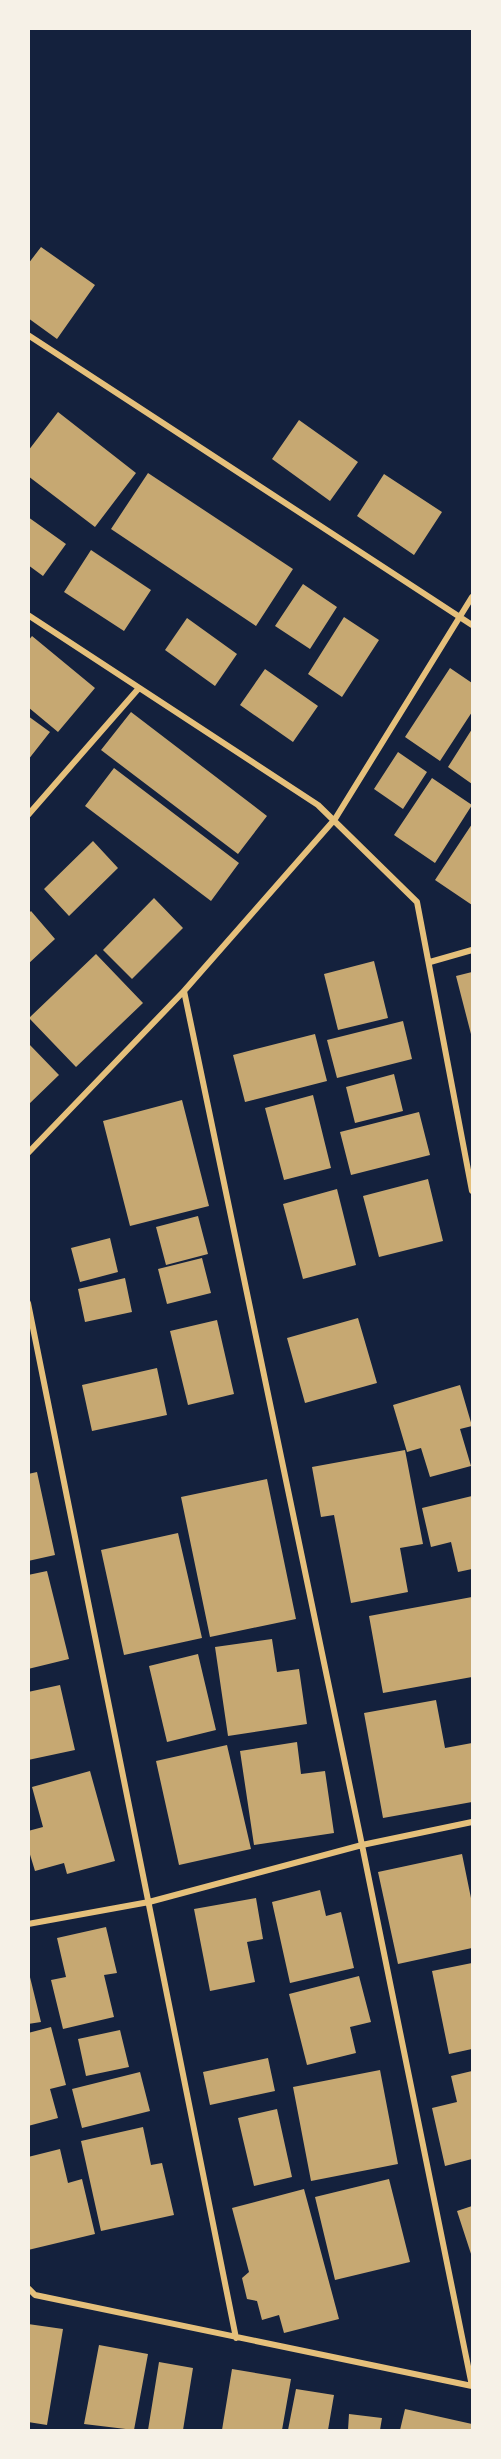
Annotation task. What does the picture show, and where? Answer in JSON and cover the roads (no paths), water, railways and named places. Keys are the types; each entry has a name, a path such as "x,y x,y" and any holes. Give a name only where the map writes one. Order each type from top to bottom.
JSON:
{"street":[{"path":"28,335 472,625"},
{"path":"28,1153 184,992 335,819 472,597"},
{"path":"28,615 318,805 335,819 417,902 472,1191"},
{"path":"28,815 139,688"},
{"path":"430,962 472,950"},
{"path":"28,2288 35,2295 472,2386 184,992"},
{"path":"28,1303 236,2338"},
{"path":"28,1924 149,1902 362,1845 472,1822"}]}
